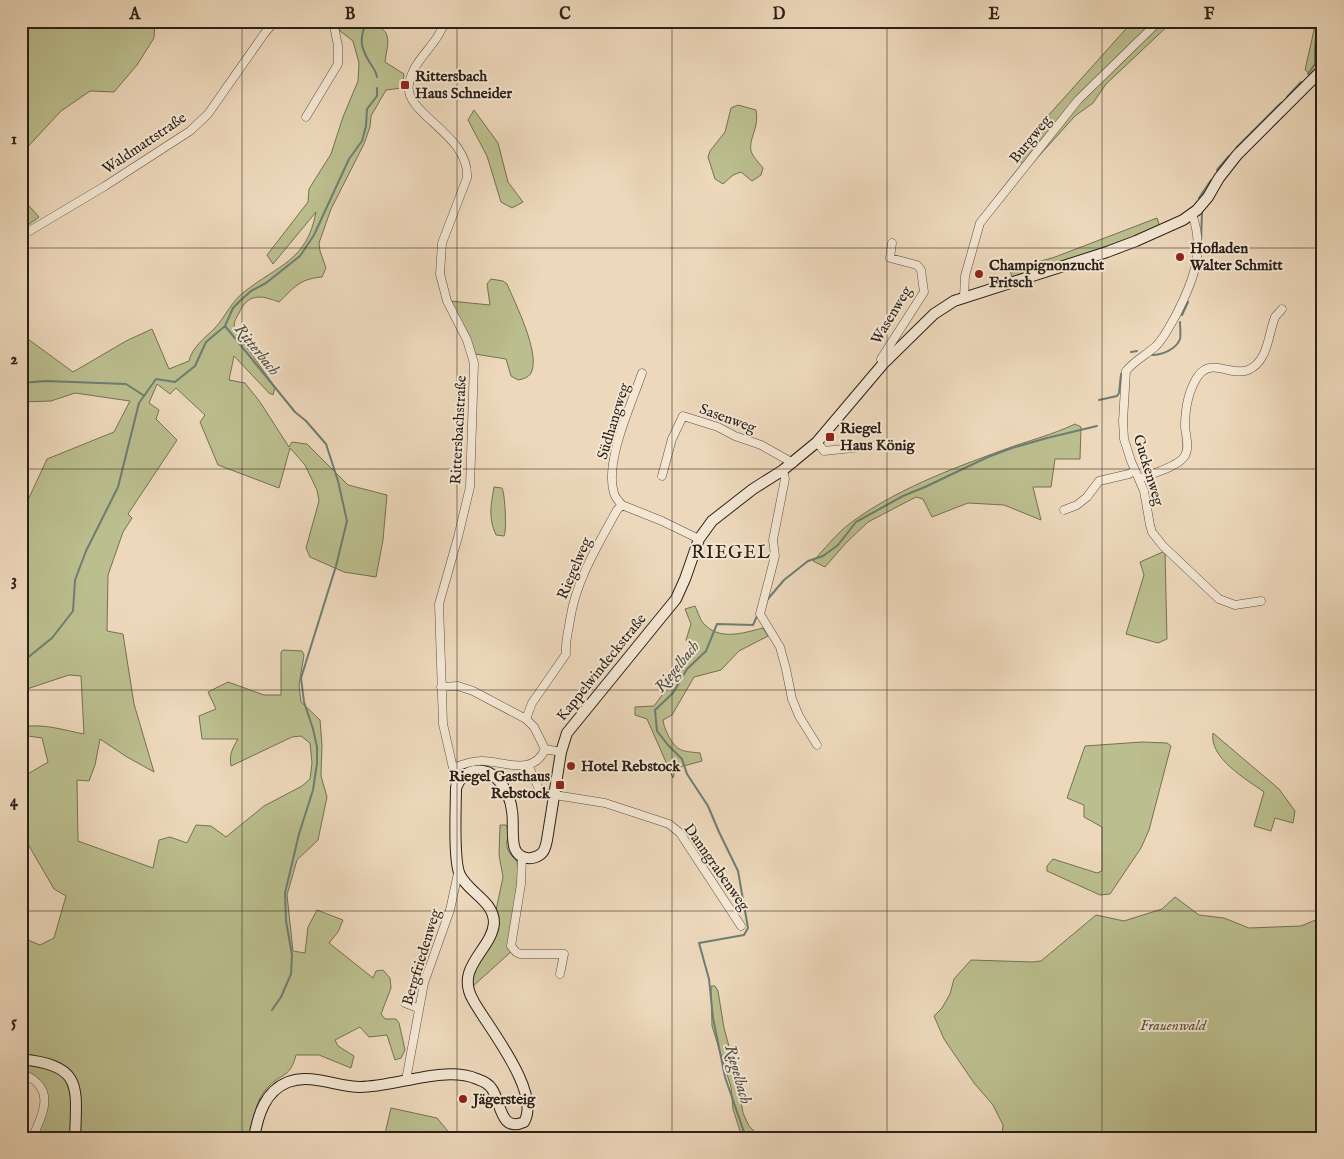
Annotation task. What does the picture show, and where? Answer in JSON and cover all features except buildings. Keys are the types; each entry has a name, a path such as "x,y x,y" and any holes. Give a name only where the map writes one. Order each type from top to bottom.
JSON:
{"street":[{"name":"Waldmattstraße","path":"21,236 105,186 190,131 208,114 275,21"},
{"path":"306,117 338,64 338,46 333,21"},
{"name":"Rittersbachstraße","path":"445,21 440,34 416,65 408,91 418,108 454,141 465,159 468,171 442,243 440,274 444,291 455,318 467,340 474,363 475,380 470,487 439,604 443,724 456,788"},
{"name":"Burgweg","path":"964,298 965,276 980,223 1078,100 1158,21"},
{"name":"Kappelwindeckstraße","path":"522,857 535,857 541,854 545,848 564,740 572,726 676,599 699,539 712,521 753,489 783,470 817,442 884,364 944,306 1136,241 1179,222 1192,214 1208,197 1219,178 1237,155 1323,69"},
{"name":"Guckenweg","path":"1192,214 1196,228 1195,270 1190,286 1162,338 1126,371 1124,439 1144,491 1152,532 1163,546 1224,602 1235,604 1260,602"},
{"name":"Wasenweg","path":"884,364 881,359 887,348 924,292 921,270 917,265 890,258 892,243"},
{"path":"1139,479 1164,470 1184,457 1187,449 1185,426 1187,398 1199,374 1205,368 1213,366 1246,371 1254,366 1263,357 1276,315 1282,309"},
{"name":"Südhangweg","path":"622,505 616,499 612,483 613,458 642,373"},
{"name":"Sasenweg","path":"662,476 672,439 683,416 718,427 735,436 761,445 793,462"},
{"path":"817,442 824,451 882,445"},
{"path":"783,470 785,479 773,540 775,556 760,614 780,646 792,699 799,716 817,746"},
{"path":"1064,510 1073,508 1082,501 1091,493 1099,481 1125,475 1135,470"},
{"path":"622,505 662,521 699,539"},
{"name":"Riegelweg","path":"526,718 532,702 566,654 565,640 571,610 590,559 617,510 622,505"},
{"path":"441,687 458,686 526,718 534,727 545,749"},
{"path":"545,749 561,752"},
{"path":"453,768 467,762 484,761 514,766 528,764 538,760 545,749"},
{"path":"528,764 538,789 542,793 554,795"},
{"path":"254,1138 261,1110 270,1094 288,1082 299,1080 317,1080 358,1087 458,1075 476,1078 487,1083 492,1088 502,1113 508,1122 519,1124 524,1122 527,1102 520,1079 497,1035 472,999 469,990 468,981 472,964 493,929 494,921 492,912 486,904 458,873 456,788 459,780 464,775 472,772 487,771 499,780 510,801 514,828 513,845 522,857 521,884 511,946 520,954 564,954 560,974"},
{"name":"Danngrabenweg","path":"554,795 605,804 669,824 680,833 741,926"},
{"name":"Bergfriedenweg","path":"406,1080 424,983 450,910 458,873"},
{"path":"405,1003 418,1008"},
{"path":"21,1059 54,1065 66,1073 72,1081 76,1104 75,1138"},
{"path":"21,1072 37,1082 44,1096 45,1105 32,1138"}],"green space":[{"path":"21,21 155,21 154,38 137,65 114,92 90,91 61,111 21,154"},
{"path":"336,21 376,21 387,36 388,43 385,62 404,74 402,88 386,90 371,116 370,127 364,144 331,209 319,243 326,268 322,277 303,282 279,302 261,297 251,299 243,306 235,320 235,331 275,387 273,395 234,356 229,380 245,383 260,402 289,447 292,442 307,444 348,485 387,495 383,540 376,577 344,572 310,557 306,548 319,501 317,490 305,465 290,448 279,488 218,465 200,422 205,415 176,388 170,394 157,384 149,403 159,410 156,419 177,440 128,514 132,518 123,532 108,575 107,631 123,634 134,704 154,772 100,739 95,765 89,781 77,780 78,841 153,868 159,840 170,837 187,843 196,825 211,826 226,837 264,806 302,786 310,779 312,763 310,743 301,736 292,737 231,766 230,759 238,739 202,739 199,716 216,709 208,692 228,682 264,695 281,695 281,652 283,650 302,651 304,655 299,685 301,702 320,720 322,745 321,776 327,797 318,840 297,860 287,895 293,951 305,953 308,927 317,910 343,920 338,932 329,943 373,978 376,971 383,970 390,978 391,988 381,1014 385,1019 396,1019 399,1023 405,1050 401,1058 395,1060 387,1035 369,1037 360,1027 335,1040 338,1046 354,1056 351,1068 319,1055 296,1055 289,1071 264,1091 254,1117 252,1138 33,1138 46,1095 21,1069 21,931 30,941 40,945 54,938 66,896 54,889 25,839 21,844 21,778 48,762 42,738 21,735 21,727 45,726 84,734 81,676 69,675 21,691 21,515 47,459 114,432 130,401 75,393 51,401 21,402 21,334 73,372 126,341 152,329 169,369 189,361 196,347 215,328 236,300 298,252 312,228 316,212 273,264 267,255 308,202 309,189 331,154 343,117 358,81 359,63 353,41 340,31"},
{"path":"1133,21 1173,21 1106,84 1093,103 1075,116 1029,167 1014,158 1038,127"},
{"path":"1316,21 1323,21 1320,43 1321,63 1310,74 1305,70"},
{"path":"738,105 756,110 757,116 751,142 751,151 763,168 761,175 752,181 741,172 733,175 723,184 715,179 708,157 710,151 725,132 731,108"},
{"path":"474,110 498,143 508,182 523,202 512,208 501,202 487,156 468,120"},
{"path":"21,197 39,217 21,230"},
{"path":"1157,218 1160,227 1057,264 1012,277 1010,270 1055,257"},
{"path":"491,279 503,281 507,284 526,328 533,354 533,364 531,373 524,379 518,380 511,376 506,359 475,354 450,301 490,305 487,284"},
{"path":"1075,424 1081,427 1080,459 1055,459 1051,487 1033,487 1041,520 1004,505 968,503 932,517 923,499 916,497 868,522 825,567 813,561 848,525 903,491 963,465"},
{"path":"494,487 502,488 503,491 505,504 504,536 496,535 493,529 491,506"},
{"path":"1165,551 1167,639 1158,643 1126,634 1144,575 1140,562"},
{"path":"695,606 703,622 710,629 717,632 732,634 763,628 768,636 739,651 721,670 694,677 672,715 663,720 667,733 674,745 684,751 700,753 702,761 676,768 673,778 647,719 635,715 635,707 654,706 693,653 686,640 691,624 685,609"},
{"path":"1213,733 1279,789 1295,811 1293,823 1275,818 1271,831 1254,826 1264,792 1230,767 1223,759 1213,742"},
{"path":"1142,742 1167,743 1171,746 1149,830 1141,848 1110,894 1100,895 1047,871 1047,866 1053,859 1097,873 1102,871 1102,827 1084,817 1084,805 1067,798 1085,746"},
{"path":"500,825 506,825 508,830 508,850 517,861 519,884 513,950 472,987 473,974 495,915 503,877 499,855"},
{"name":"Frauenwald","path":"1175,897 1199,915 1224,918 1249,928 1301,926 1323,917 1323,1138 1002,1138 1003,1125 993,1105 974,1083 944,1039 934,1016 942,1008 950,994 954,979 971,960 1041,961 1096,915 1124,921 1162,909"},
{"path":"711,986 715,986 718,991 724,1028 735,1068 743,1113 749,1126 761,1138 746,1138 740,1131 733,1109 731,1087 712,1026"},
{"path":"391,1108 437,1118 451,1135 459,1138 384,1138"}],"waterway":[{"path":"367,21 362,42 377,77"},
{"path":"1308,74 1315,64 1316,42 1322,21"},
{"path":"1287,97 1301,82"},
{"name":"Ritterbach","path":"272,1010 281,997 291,974 292,955 286,921 285,893 299,834 313,790 317,763 317,747 304,702 301,678 336,566 347,521 338,481 326,444 306,421 295,412 225,326 233,308 251,291 266,283 300,256 314,235 349,159 362,141 366,126 367,109 377,96 377,88"},
{"path":"1236,148 1281,103"},
{"path":"1217,170 1229,156"},
{"path":"1199,198 1211,180"},
{"path":"1201,241 1202,213"},
{"path":"1182,315 1188,302"},
{"path":"1152,355 1168,351 1178,343 1180,322"},
{"path":"21,663 52,638 73,611 75,580 86,551 118,487 139,403 156,379 175,382 195,366 206,342 225,326"},
{"path":"1131,352 1137,351"},
{"path":"1099,400 1117,396 1121,374"},
{"path":"21,383 46,381 126,384 143,395"},
{"name":"Riegelbach","path":"767,600 784,580 808,561 823,556 838,545 856,522 903,496 1012,448 1097,426"},
{"name":"Riegelbach","path":"747,1138 725,1077 713,1018 709,979 699,943 744,935 748,928 738,871 708,806 687,774 682,759 657,731 655,710 673,693 687,669 706,651 717,624 753,625 758,614"}],"place":[{"name":"Rittersbach Haus Schneider","path":"405,85"},
{"name":"Hofladen Walter Schmitt","path":"1180,257"},
{"name":"Champignonzucht Fritsch","path":"979,274"},
{"name":"Riegel Haus König","path":"830,437"},
{"name":"Hotel Rebstock","path":"571,766"},
{"name":"Riegel Gasthaus Rebstock","path":"560,785"},
{"name":"Jägersteig","path":"463,1099"}],"district":[{"name":"RIEGEL","path":"731,552"}]}
